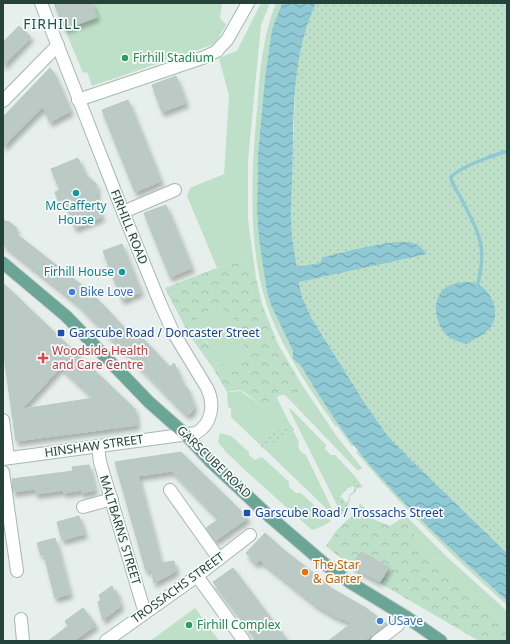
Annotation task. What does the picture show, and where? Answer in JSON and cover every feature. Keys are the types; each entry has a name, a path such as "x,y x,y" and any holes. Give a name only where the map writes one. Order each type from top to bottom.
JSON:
{"main road":[{"name":"GARSCUBE ROAD","path":"3,263 66,316 149,402 185,434 210,461 270,517 351,583 441,641"}],"street":[{"name":"FIRHILL ROAD","path":"41,3 78,100 164,313 173,332 207,388 212,400 210,415 202,428 196,433 185,434"},
{"path":"78,100 205,57 217,51 227,40 248,3"},
{"path":"3,101 58,45"},
{"path":"123,212 175,190"},
{"path":"3,420 6,459"},
{"name":"HINSHAW STREET","path":"6,459 185,434"},
{"name":"MALTBARNS STREET","path":"98,446 100,462 145,613"},
{"path":"3,472 7,525 17,571"},
{"path":"170,490 219,559"},
{"path":"83,507 112,499"},
{"name":"TROSSACHS STREET","path":"106,641 197,576 250,535"},
{"path":"197,576 244,641"},
{"path":"377,641 397,626 404,616"},
{"path":"21,619 23,641"}],"green space":[{"name":"Firhill Stadium","path":"54,3 222,3 220,18 226,25 215,44 92,86 87,72 83,73"},
{"path":"261,3 270,3 261,25 248,161 248,219 256,278 244,261 217,268 187,196 190,188 224,174 229,96 219,58 237,51"},
{"path":"276,3 282,3 272,29 265,77 258,154 257,211 259,240 267,292 271,305 293,351 293,359 301,366 354,445 352,447 317,400 291,358 270,314 257,266 254,240 252,186 253,160 262,56 271,16"},
{"path":"316,3 507,3 507,553 388,436 366,405 312,319 302,297 292,237 291,214 296,68 301,43"},
{"path":"244,261 256,278 262,304 278,344 302,385 297,395 282,388 268,410 241,391 236,390 227,392 213,368 217,363 222,363 228,369 235,372 242,364 247,347 237,341 234,332 234,320 226,310 216,309 198,314 198,332 213,351 209,359 205,357 188,333 165,288 217,268"},
{"path":"216,309 226,310 234,320 234,332 247,347 243,361 235,372 228,369 222,363 217,363 213,368 205,357 209,359 209,344 199,334 197,327 198,314"},
{"path":"302,385 338,438 362,468 358,471 285,395 278,396 277,398 299,442 298,447 301,452 306,455 333,511 331,513 231,417 231,409 228,407 227,392 240,391 264,408 273,400 282,388 297,395"},
{"path":"290,408 326,445 325,449 331,455 335,455 354,475 354,486 348,488 335,501 289,409"},
{"path":"292,426 294,430 283,434 276,442 263,449 261,446 275,431"},
{"path":"220,433 231,436 249,452 249,455 255,460 262,457 289,482 289,487 296,493 301,493 331,521 312,530 226,452 218,442"},
{"path":"358,451 413,512 507,601 507,605 467,569 410,512 356,452"},
{"path":"354,475 363,487 357,488 355,493 350,495 348,504 350,510 341,515 335,501 336,498 342,497 346,503 349,499 349,495 355,488"},
{"path":"360,503 375,520 390,526 402,518 426,549 460,579 507,625 507,641 479,641 349,565 326,546 337,530 358,510"},
{"path":"400,510 447,557 507,611 507,625 460,579 426,549 402,518"},
{"name":"Firhill Complex","path":"195,608 219,641 150,641"}],"water":[{"path":"282,3 316,3 309,19 300,50 296,81 291,214 292,237 297,267 320,263 323,257 371,246 397,242 416,244 427,254 299,282 302,297 312,319 366,405 388,436 507,553 507,601 411,510 351,442 321,399 301,366 293,359 293,351 271,305 267,292 259,240 257,211 258,154 265,77 272,29"},
{"path":"468,282 477,284 486,290 490,295 494,306 495,318 488,330 466,344 451,338 444,332 437,318 436,306 439,296 444,289 454,284"}],"building":[{"path":"54,3 92,3 97,17 65,29"},
{"path":"19,26 31,37 3,66 3,42"},
{"path":"50,68 54,73 71,111 50,122 43,107 3,147 3,117"},
{"path":"176,76 186,103 162,112 152,85"},
{"path":"128,100 161,181 135,192 102,110"},
{"name":"McCafferty House","path":"78,158 86,175 96,184 96,200 102,217 75,228 64,201 59,203 55,192 60,190 51,169"},
{"path":"166,205 192,268 170,277 144,213"},
{"path":"3,219 17,228 14,232 88,290 139,344 132,327 170,367 174,363 185,388 187,387 194,406 192,412 186,414 77,303 3,244"},
{"name":"Firhill House","path":"122,244 141,292 122,300 103,251"},
{"name":"Woodside Health and Care Centre","path":"3,283 135,409 137,425 16,441 3,349","holes":["61,367 94,398 22,409"]},
{"path":"181,452 248,518 215,541 206,528 219,519 172,471 138,476 161,563 174,561 176,571 154,583 151,569 146,571 115,462"},
{"path":"89,465 95,490 82,493 81,490 64,493 64,490 36,494 35,489 13,492 12,479 73,471 72,467"},
{"path":"79,516 85,534 62,540 57,522"},
{"path":"265,533 331,588 366,608 387,624 364,641 328,641 352,623 335,616 316,605 260,560 256,564 246,553"},
{"path":"55,538 70,594 55,598 44,555 41,555 37,543"},
{"path":"361,552 389,567 380,582 352,567"},
{"path":"233,568 288,641 257,641 213,582"},
{"path":"112,586 114,591 116,590 121,606 103,620 98,602 101,601 99,595"},
{"path":"83,608 96,625 74,641 48,641 68,626 65,621"}],"waterway":[{"path":"477,287 482,264 480,241 472,219 452,182 451,177 469,165 507,151"}],"place":[{"name":"Firhill Stadium","path":"125,58"},
{"name":"McCafferty House","path":"76,193"},
{"name":"Firhill House","path":"122,272"},
{"name":"Bike Love","path":"72,292"},
{"name":"Garscube Road / Doncaster Street","path":"61,333"},
{"name":"Woodside Health and Care Centre","path":"43,358"},
{"name":"Garscube Road / Trossachs Street","path":"247,513"},
{"name":"The Star & Garter","path":"305,572"},
{"name":"USave","path":"380,621"},
{"name":"Firhill Complex","path":"189,625"}],"district":[{"name":"FIRHILL","path":"52,24"}]}
